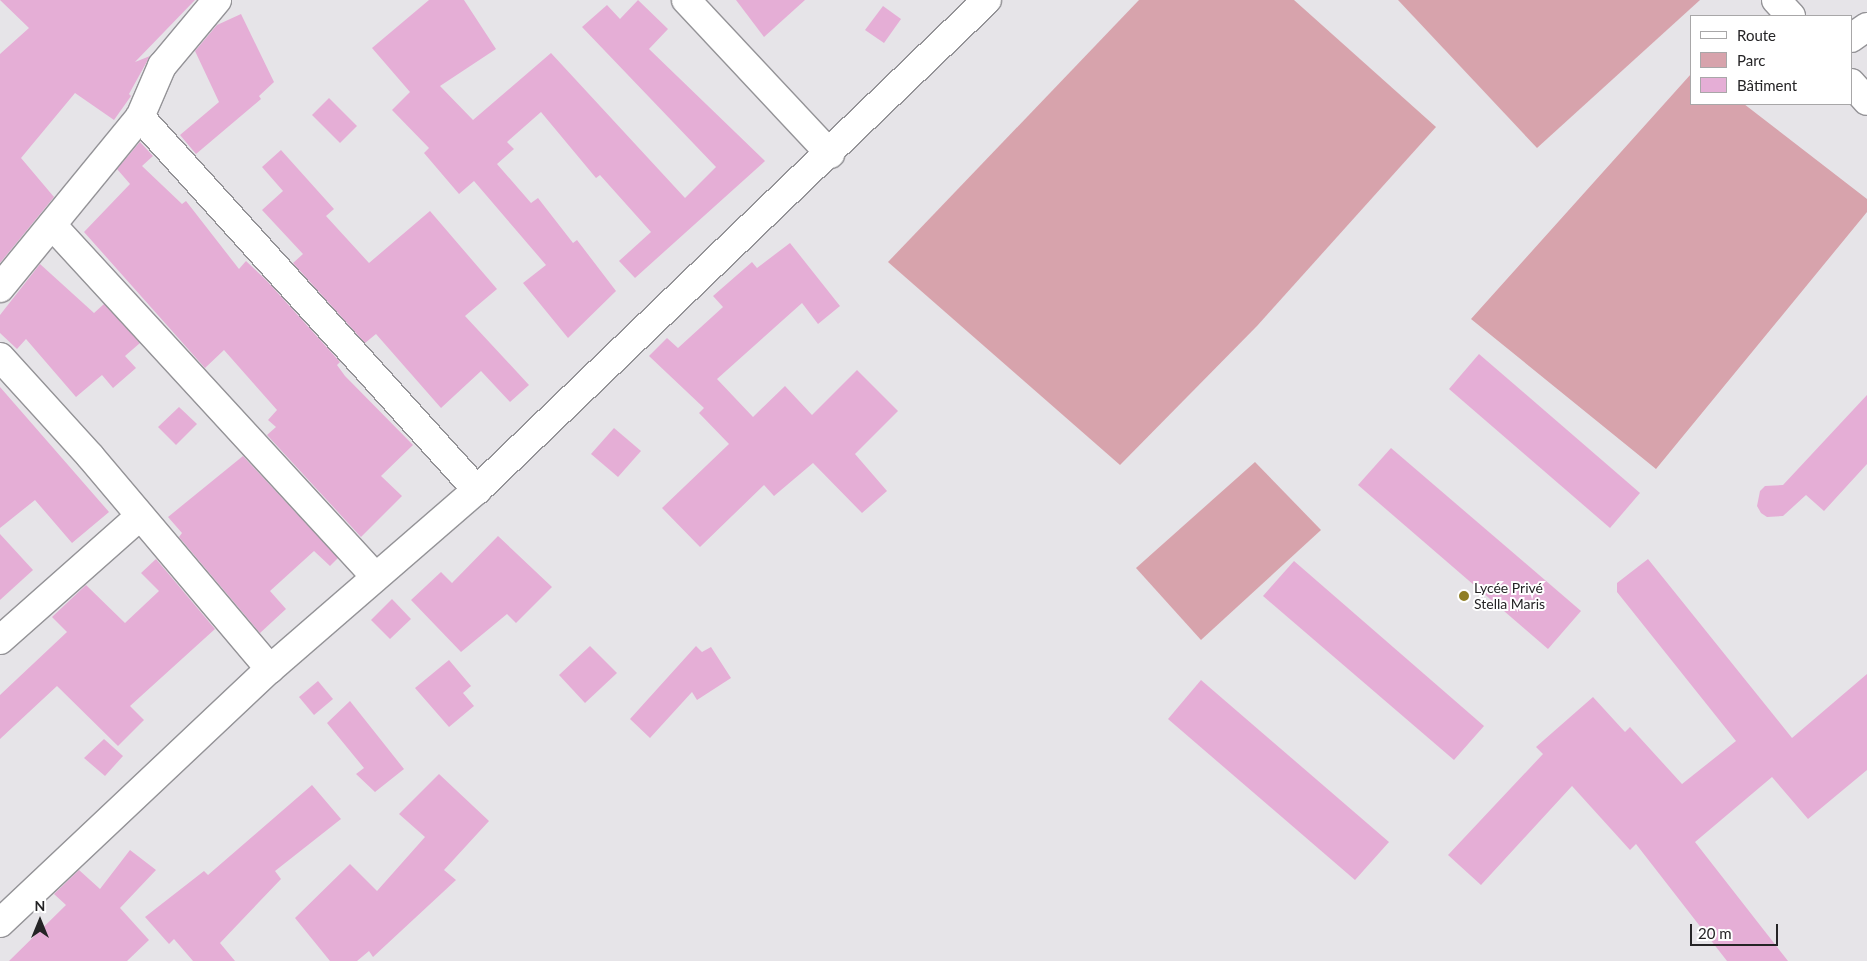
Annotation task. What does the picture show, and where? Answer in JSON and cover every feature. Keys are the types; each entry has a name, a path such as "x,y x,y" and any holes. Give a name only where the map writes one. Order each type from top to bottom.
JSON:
{"street":[{"path":"0,288 140,117 162,66 217,0"},
{"path":"686,0 830,154"},
{"path":"4,911 270,669 476,490 830,154 987,0"},
{"path":"1776,0 1790,15"},
{"path":"1852,37 1867,27"},
{"path":"1852,84 1867,101"},
{"path":"140,117 476,490"},
{"path":"52,225 376,577"},
{"path":"0,357 140,516 270,669"},
{"path":"0,640 140,516"}],"green space":[{"path":"1139,0 1294,0 1436,127 1257,326 1120,465 888,262"},
{"path":"1398,0 1700,0 1537,148"},
{"path":"1690,75 1690,105 1745,105 1867,199 1867,212 1656,469 1471,319"},
{"path":"1255,462 1321,530 1201,640 1136,568"}],"building":[{"path":"0,0 195,0 135,62 150,56 129,94 131,96 114,120 75,93 21,158 54,197 0,263 0,54 29,28"},
{"path":"429,0 464,0 496,49 440,86 473,120 551,53 685,198 716,167 582,27 607,5 620,19 638,0 668,29 649,49 765,161 635,278 619,261 651,232 600,175 596,178 541,112 507,142 514,149 497,164 531,203 538,198 573,243 577,240 616,291 568,338 523,283 546,265 474,181 459,194 424,153 429,148 392,110 410,92 372,48"},
{"path":"736,0 805,0 764,37"},
{"path":"883,6 901,19 884,43 865,30"},
{"path":"241,14 274,82 259,96 261,99 196,154 180,135 219,102 195,51 217,25"},
{"path":"329,98 357,126 340,143 312,115"},
{"path":"140,142 153,156 142,166 182,204 186,201 239,269 246,261 267,281 340,362 337,365 345,376 413,445 381,476 402,496 361,537 267,435 276,427 268,420 277,410 224,350 205,368 84,232 130,184 117,169"},
{"path":"281,150 334,209 326,216 369,263 430,211 497,289 465,316 529,385 510,402 481,371 441,408 376,334 365,343 293,263 303,254 262,210 283,191 262,167"},
{"path":"790,243 840,306 818,324 802,303 717,379 753,417 785,386 812,415 857,370 898,411 855,454 887,491 862,513 813,463 774,496 764,485 700,547 662,508 729,444 699,413 704,408 649,356 667,338 678,348 723,307 713,296 752,262 757,268"},
{"path":"40,264 94,313 104,304 140,343 125,356 136,368 113,388 102,375 76,397 26,339 17,349 0,333 0,315"},
{"path":"1479,354 1640,493 1610,528 1449,389"},
{"path":"0,387 109,512 72,543 35,500 0,528"},
{"path":"1867,395 1867,464 1824,511 1806,495 1783,516 1767,517 1761,513 1757,506 1760,491 1765,486 1783,485"},
{"path":"179,407 197,424 176,445 158,427"},
{"path":"614,428 641,451 618,477 591,454"},
{"path":"1391,448 1581,611 1548,649 1358,485"},
{"path":"243,456 338,558 330,566 314,551 270,591 286,609 260,633 179,537 182,533 168,517"},
{"path":"0,534 33,570 0,600"},
{"path":"498,536 552,587 516,623 507,614 461,652 411,600 441,572 452,583"},
{"path":"156,559 215,629 130,706 144,720 118,746 57,686 0,739 0,695 67,632 52,617 86,585 125,623 159,591 141,573"},
{"path":"1648,559 1792,738 1867,674 1867,770 1808,819 1772,777 1695,842 1788,961 1727,961 1636,844 1630,850 1572,786 1481,885 1448,855 1543,754 1536,747 1593,697 1625,732 1630,727 1682,784 1736,741 1617,592 1617,583"},
{"path":"1294,561 1484,726 1454,760 1263,596"},
{"path":"392,599 411,619 390,639 371,620"},
{"path":"590,646 617,673 585,703 559,675"},
{"path":"696,646 702,652 711,647 731,678 697,700 692,692 650,738 630,719"},
{"path":"449,660 471,686 463,693 474,706 449,727 415,688"},
{"path":"1201,680 1389,842 1355,880 1168,719"},
{"path":"318,681 333,699 314,715 299,697"},
{"path":"350,701 404,769 375,792 356,774 364,768 327,723"},
{"path":"104,739 123,756 105,776 84,758"},
{"path":"439,774 489,821 444,870 456,880 373,957 369,951 357,961 330,961 295,918 350,864 377,891 425,837 399,814"},
{"path":"312,785 341,819 275,871 281,879 220,943 235,961 193,961 174,939 169,944 145,917 204,871 208,875"},
{"path":"130,850 156,870 120,908 149,940 127,961 9,961 66,905 54,894 79,870 100,889"}],"place":[{"name":"Lycée Privé Stella Maris","path":"1464,596"}]}
